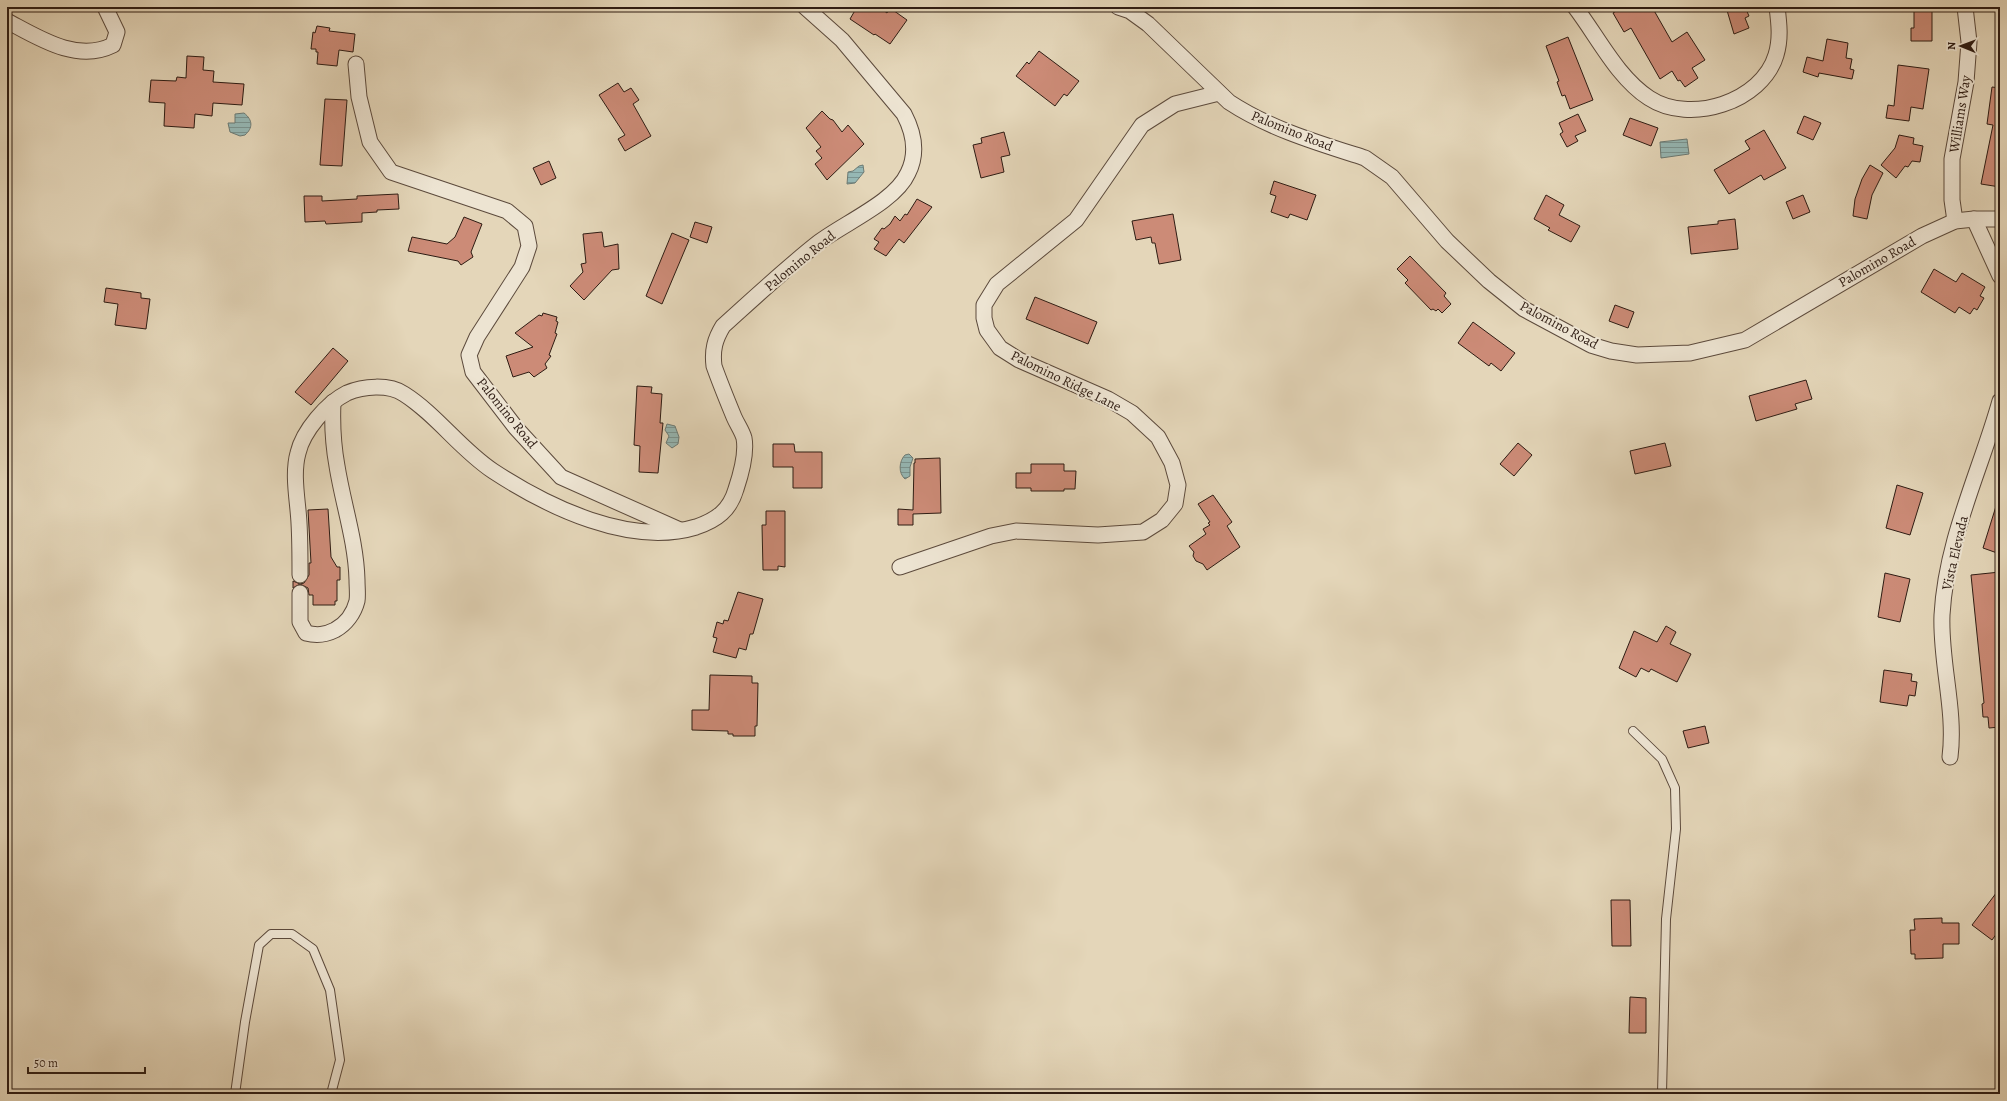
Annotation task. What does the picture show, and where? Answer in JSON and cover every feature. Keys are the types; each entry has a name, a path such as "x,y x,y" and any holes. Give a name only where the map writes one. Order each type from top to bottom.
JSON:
{"street":[{"path":"7,21 48,43 78,52 102,51 113,45 117,32 105,7"},
{"name":"Palomino Road","path":"300,575 296,478 298,452 311,427 333,402 347,393 360,389 391,388 404,394 433,417 461,446 493,471 554,506 618,528 649,534 680,531 713,520 723,514 733,501 742,469 744,439 714,366 713,353 716,338 723,326 818,243 890,196 901,185 908,173 913,159 914,142 910,126 904,114 842,40 804,7"},
{"name":"Palomino Road","path":"1118,7 1130,11 1148,24 1219,93 1240,109 1270,126 1365,158 1392,176 1447,241 1489,281 1524,308 1579,338 1611,352 1637,355 1690,353 1745,340 1922,236 1956,221 2000,219"},
{"path":"1575,7 1619,70 1634,87 1657,102 1670,106 1692,109 1712,108 1731,101 1750,92 1765,76 1776,56 1780,37 1777,7"},
{"name":"Williams Way","path":"1956,221 1952,200 1952,159 1966,82 1969,42 1965,7"},
{"name":"Palomino Road","path":"356,64 359,97 370,142 391,172 508,211 525,226 529,246 522,267 477,337 470,355 473,372 516,428 561,476 680,531"},
{"name":"Palomino Ridge Lane","path":"900,567 991,536 1016,531 1098,535 1142,532 1162,520 1175,504 1178,485 1172,463 1158,437 1132,413 1108,399 1019,360 1000,348 987,330 984,318 984,305 997,284 1076,220 1142,125 1175,104 1219,93"},
{"path":"1974,219 2000,276"},
{"name":"Vista Elevada","path":"1950,757 1951,734 1942,616 1946,576 1954,543 2000,401"},
{"path":"300,593 300,622 306,633 317,636 330,633 340,628 351,616 357,601 357,573 352,532 337,466 332,429 333,402"}],"lane":[{"path":"1633,731 1662,759 1675,788 1676,829 1666,919 1662,1094"},
{"path":"236,1094 245,1022 259,945 271,934 292,934 313,949 330,990 340,1060 331,1094"}],"water":[{"path":"244,113 249,118 251,124 248,132 245,135 240,136 230,132 228,123 235,123 235,114"},
{"path":"1687,139 1689,154 1661,158 1660,142"},
{"path":"863,165 864,172 855,183 847,184 848,172 853,171 859,166"},
{"path":"667,424 675,426 679,437 678,444 672,448 666,443 669,436 665,430"},
{"path":"909,454 913,458 910,467 910,476 905,479 900,470 901,460 905,455"}],"building":[{"path":"857,7 879,7 887,13 890,8 907,20 890,44 850,19"},
{"path":"1623,7 1652,7 1672,42 1687,32 1705,60 1692,68 1698,78 1685,87 1680,80 1678,81 1672,71 1660,79 1631,28 1624,32 1613,13"},
{"path":"1726,7 1745,7 1749,16 1745,18 1749,28 1734,34"},
{"path":"1914,7 1932,7 1932,41 1911,41 1911,28 1914,28"},
{"path":"317,26 330,28 329,31 355,34 353,52 339,50 337,66 317,64 318,52 316,52 316,49 311,49 313,32 315,33"},
{"path":"1568,37 1593,100 1570,109 1565,95 1562,96 1557,82 1559,81 1546,46"},
{"path":"1827,39 1848,43 1846,58 1852,59 1850,69 1854,70 1852,79 1819,73 1818,77 1803,72 1807,57 1823,61"},
{"path":"1039,51 1079,81 1067,96 1064,94 1055,106 1016,76 1027,62 1029,64"},
{"path":"187,56 204,57 203,70 214,71 213,82 244,84 242,105 213,103 212,116 195,114 194,128 164,126 165,103 149,102 151,80 176,81 177,77 186,78"},
{"path":"1898,65 1929,69 1923,109 1911,107 1909,121 1886,118 1888,105 1894,106"},
{"path":"618,83 624,92 631,88 639,100 633,104 651,136 625,151 618,139 625,135 599,95"},
{"path":"1992,87 2000,88 2000,187 1981,184 1993,125 1987,124"},
{"path":"325,99 347,100 342,166 320,165"},
{"path":"822,111 833,120 842,132 848,125 864,144 827,180 815,164 822,158 816,151 821,147 806,128"},
{"path":"1578,114 1586,131 1575,136 1578,141 1567,147 1560,134 1563,132 1559,123"},
{"path":"1804,116 1821,123 1813,140 1797,133"},
{"path":"1630,118 1658,128 1651,146 1623,135"},
{"path":"1764,130 1786,168 1764,180 1761,175 1729,194 1714,170 1750,149 1745,141"},
{"path":"1004,132 1010,155 1001,157 1004,172 981,178 973,145 982,143 981,138"},
{"path":"1899,135 1914,138 1913,144 1923,146 1920,162 1912,161 1908,167 1905,166 1896,178 1881,165 1895,148"},
{"path":"549,161 556,178 541,185 533,168"},
{"path":"1870,165 1883,173 1872,195 1867,219 1853,216 1855,199 1862,179"},
{"path":"1274,181 1316,195 1307,220 1290,214 1288,218 1271,212 1276,196 1270,194"},
{"path":"398,194 399,209 377,210 377,212 362,213 362,222 326,224 325,221 305,222 304,196 322,196 322,201 357,199 357,196"},
{"path":"1546,195 1564,205 1559,215 1580,226 1571,242 1548,230 1550,228 1534,219"},
{"path":"1803,195 1810,212 1793,219 1786,202"},
{"path":"917,199 932,207 904,243 899,239 886,256 874,249 879,242 874,239 882,228 884,229 890,224 895,216 900,221 905,214 907,215"},
{"path":"1173,214 1181,260 1159,264 1155,243 1152,243 1151,237 1136,240 1132,221"},
{"path":"464,217 482,224 471,252 473,257 461,265 458,261 408,251 412,237 447,244 455,237"},
{"path":"1735,219 1738,249 1691,254 1688,227 1718,224 1718,221"},
{"path":"695,222 712,227 707,243 690,237"},
{"path":"602,232 604,247 618,244 619,269 612,270 584,300 570,286 583,272 581,264 586,263 583,234"},
{"path":"672,233 689,240 662,304 646,296"},
{"path":"1410,256 1446,293 1444,296 1451,304 1442,313 1438,309 1436,311 1433,309 1431,310 1405,283 1408,280 1397,269"},
{"path":"1934,269 1956,282 1962,273 1985,287 1980,296 1984,298 1977,310 1974,308 1970,314 1959,307 1955,313 1921,292"},
{"path":"106,288 141,293 141,298 150,299 146,329 115,325 118,304 104,302"},
{"path":"1035,297 1097,322 1088,344 1026,319"},
{"path":"1615,305 1634,312 1628,328 1609,321"},
{"path":"543,313 557,317 556,321 558,322 555,333 557,334 549,355 551,356 545,364 547,368 534,377 529,372 513,377 506,356 533,347 515,333 539,315 542,316"},
{"path":"1473,322 1515,353 1501,371 1491,363 1489,366 1458,343"},
{"path":"333,348 348,361 311,405 295,392"},
{"path":"1806,380 1812,399 1795,404 1797,409 1756,421 1749,396"},
{"path":"637,386 652,387 651,393 662,394 660,423 663,423 658,473 639,472 640,446 634,445"},
{"path":"1518,443 1532,455 1514,476 1500,464"},
{"path":"1665,443 1671,466 1635,474 1630,451"},
{"path":"773,444 794,444 795,452 822,452 822,488 793,488 793,467 773,467"},
{"path":"940,458 941,513 913,514 913,525 898,525 898,509 913,510 915,459"},
{"path":"1031,464 1064,464 1064,471 1076,471 1075,489 1064,489 1064,491 1031,491 1031,488 1016,488 1016,473 1031,473"},
{"path":"1897,485 1923,493 1910,535 1886,528"},
{"path":"1213,495 1232,522 1227,526 1240,547 1207,570 1203,564 1196,561 1193,556 1194,552 1189,546 1206,534 1203,529 1210,525 1208,523 1210,522 1198,504"},
{"path":"1997,503 2000,503 2000,554 1983,548"},
{"path":"328,509 331,557 337,567 340,567 340,580 337,580 337,601 335,601 335,605 313,605 313,595 309,595 308,588 300,584 304,583 309,575 309,563 311,563 308,510"},
{"path":"766,511 785,511 785,567 778,566 778,570 763,570 762,525 766,525"},
{"path":"2000,572 2000,727 1989,728 1988,717 1983,717 1982,704 1984,703 1971,575"},
{"path":"1885,573 1910,579 1900,622 1878,617"},
{"path":"293,581 300,584 293,588"},
{"path":"738,592 763,599 753,634 750,634 746,650 739,648 736,658 713,652 717,638 713,637 717,622 723,624 724,620 728,621"},
{"path":"1666,626 1676,632 1670,644 1691,654 1677,682 1651,669 1649,672 1641,668 1636,677 1619,668 1634,631 1657,642"},
{"path":"1884,670 1912,674 1911,681 1917,682 1915,696 1909,695 1907,706 1880,702"},
{"path":"710,675 752,676 752,683 758,683 757,726 755,726 755,736 733,736 733,734 728,734 728,731 692,730 692,710 709,710"},
{"path":"1705,726 1709,743 1688,748 1683,731"},
{"path":"2000,888 2000,929 1992,940 1972,925"},
{"path":"1611,900 1630,900 1631,946 1612,946"},
{"path":"1942,918 1942,923 1959,923 1959,944 1943,944 1943,958 1915,959 1915,954 1911,954 1910,930 1915,930 1914,919"},
{"path":"1630,997 1646,998 1646,1033 1629,1033"}]}
